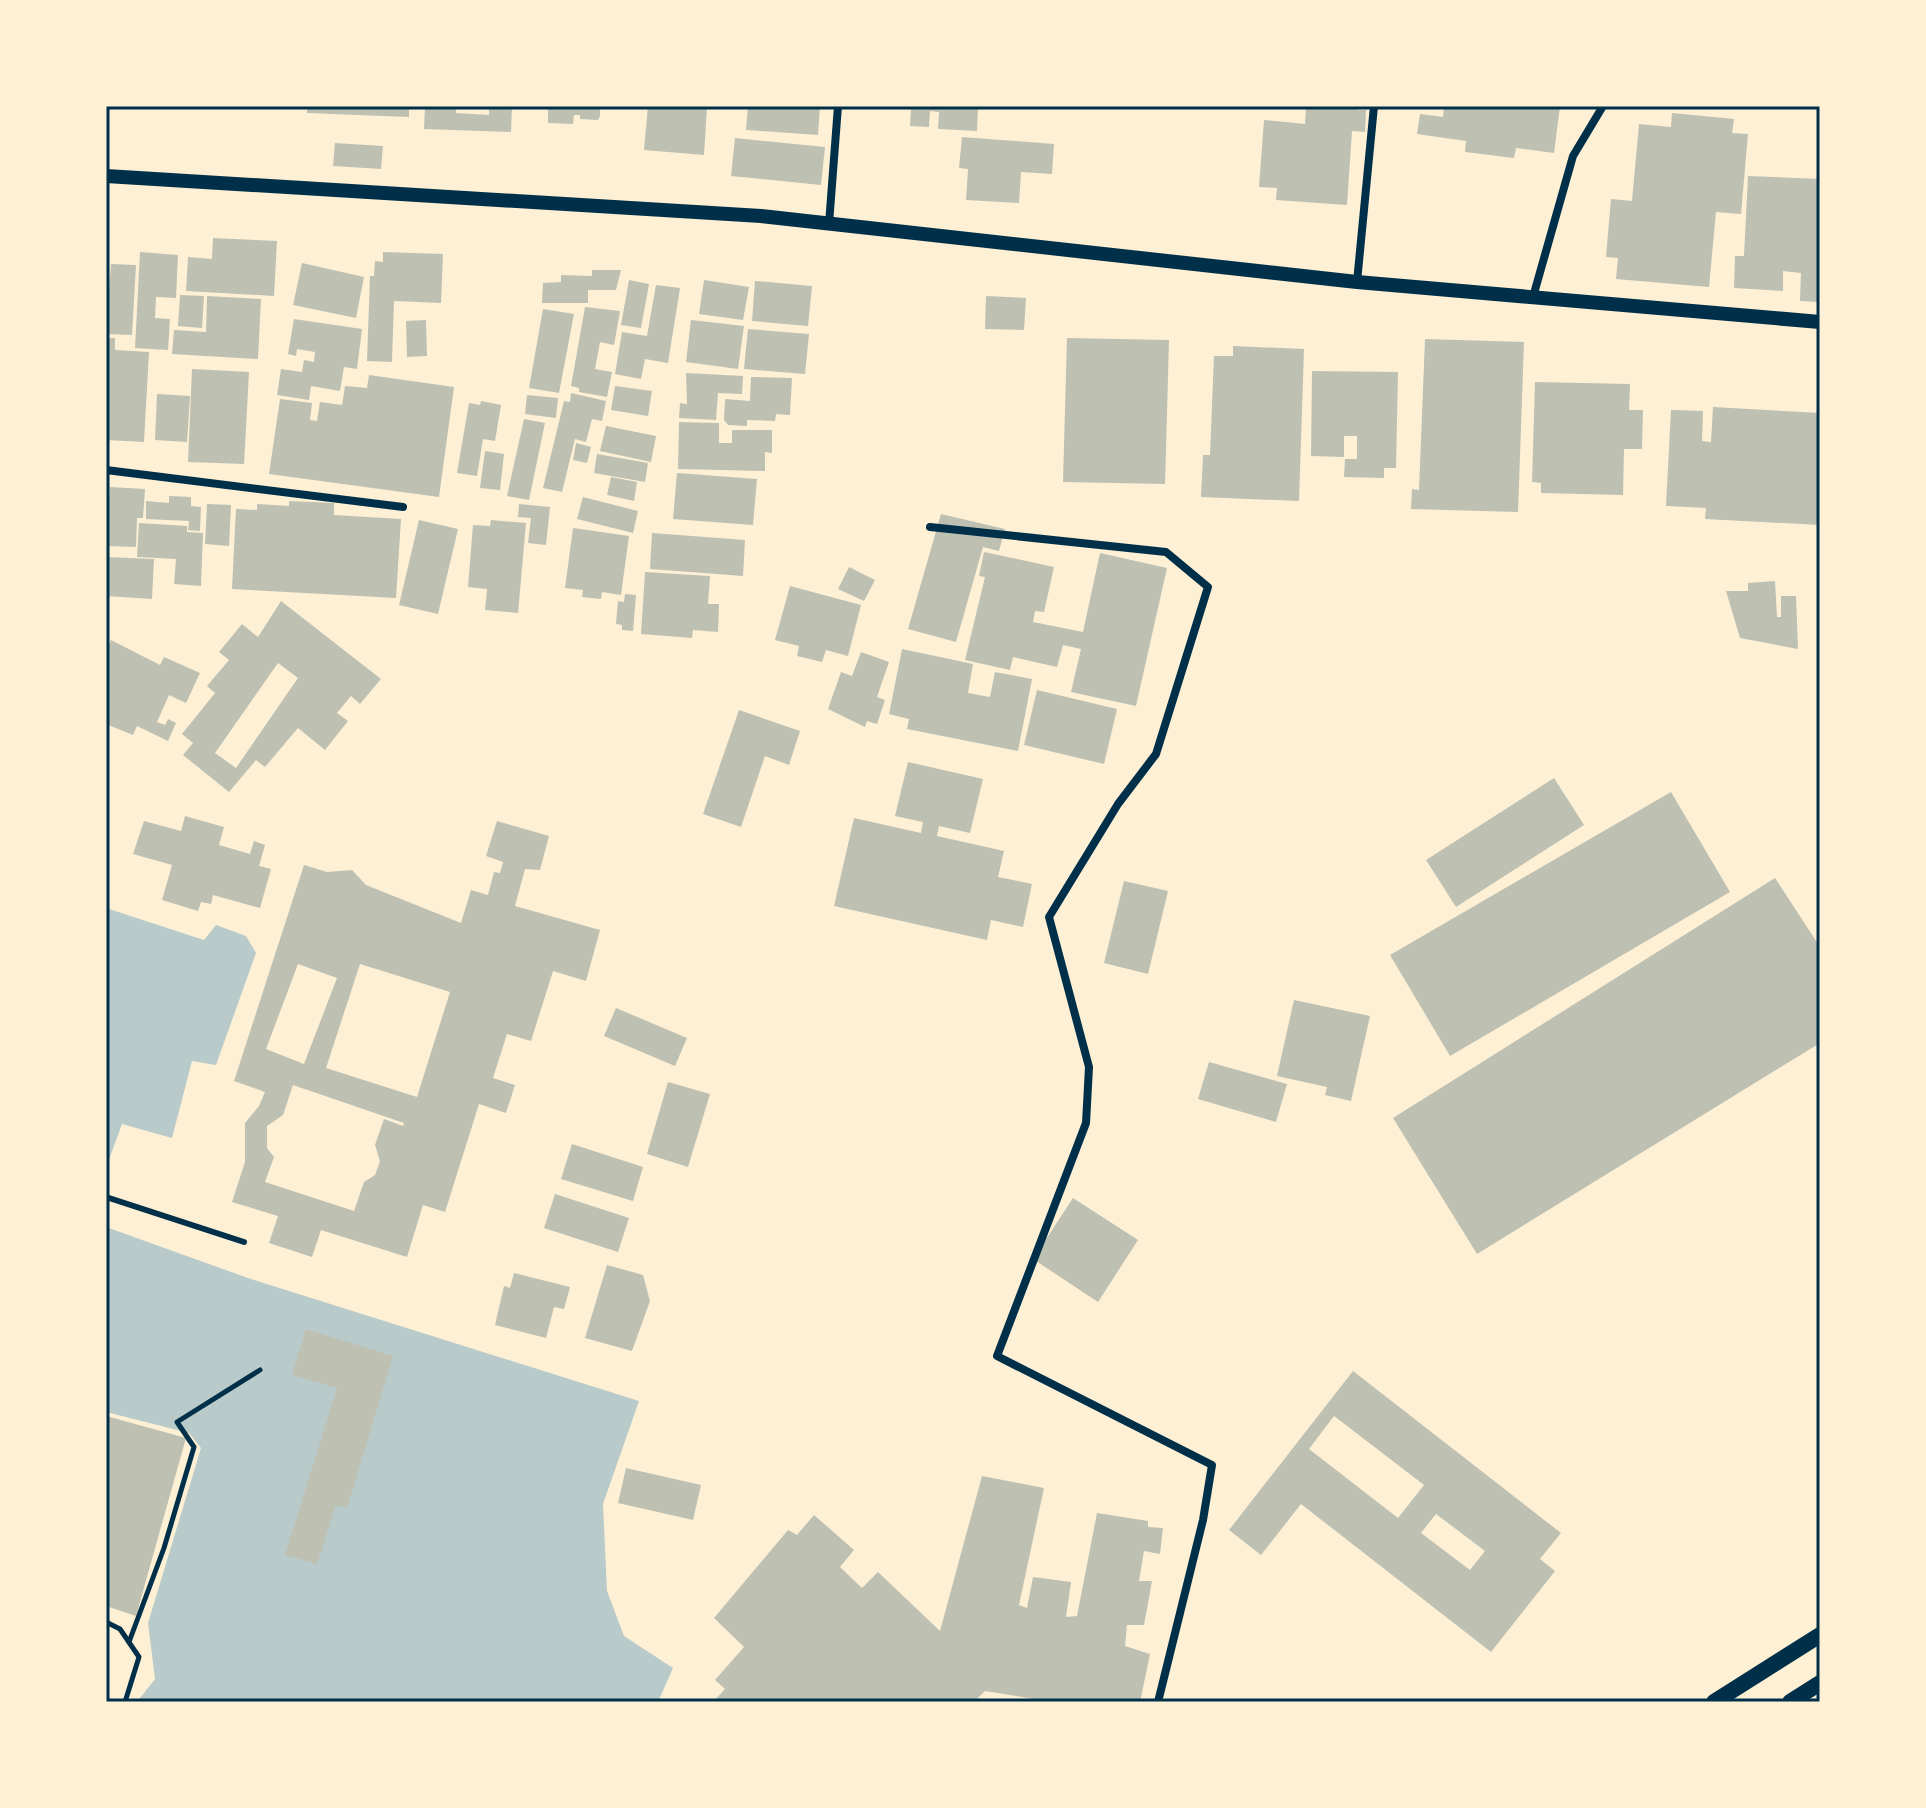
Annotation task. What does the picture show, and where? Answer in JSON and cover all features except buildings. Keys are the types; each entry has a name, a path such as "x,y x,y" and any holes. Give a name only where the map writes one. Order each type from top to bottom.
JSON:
{"main road":[{"path":"1714,1702 1820,1635"},
{"path":"1790,1702 1820,1683"}],"street":[{"path":"829,224 838,106"},
{"path":"1357,282 1374,106"},
{"path":"1533,297 1573,156 1603,106"},
{"path":"106,176 829,224 1357,282 1820,322"},
{"path":"106,470 403,507"},
{"path":"930,527 1166,552 1208,587 1156,754 1118,804 1049,917 1089,1067 1086,1123 997,1356 1212,1465 1203,1520 1158,1702"}],"lane":[{"path":"106,1197 244,1242"}],"path":[{"path":"129,1642 164,1548 194,1447 177,1422 260,1370"},
{"path":"106,1622 120,1629 139,1657 125,1702"}],"shaded area":[{"path":"106,908 204,940 216,925 246,936 256,953 216,1065 192,1061 172,1138 122,1124 106,1168"},
{"path":"106,1227 248,1278 639,1401 603,1504 607,1591 624,1636 673,1668 658,1702 137,1702 155,1679 148,1623 201,1448 189,1433 106,1412"}]}
